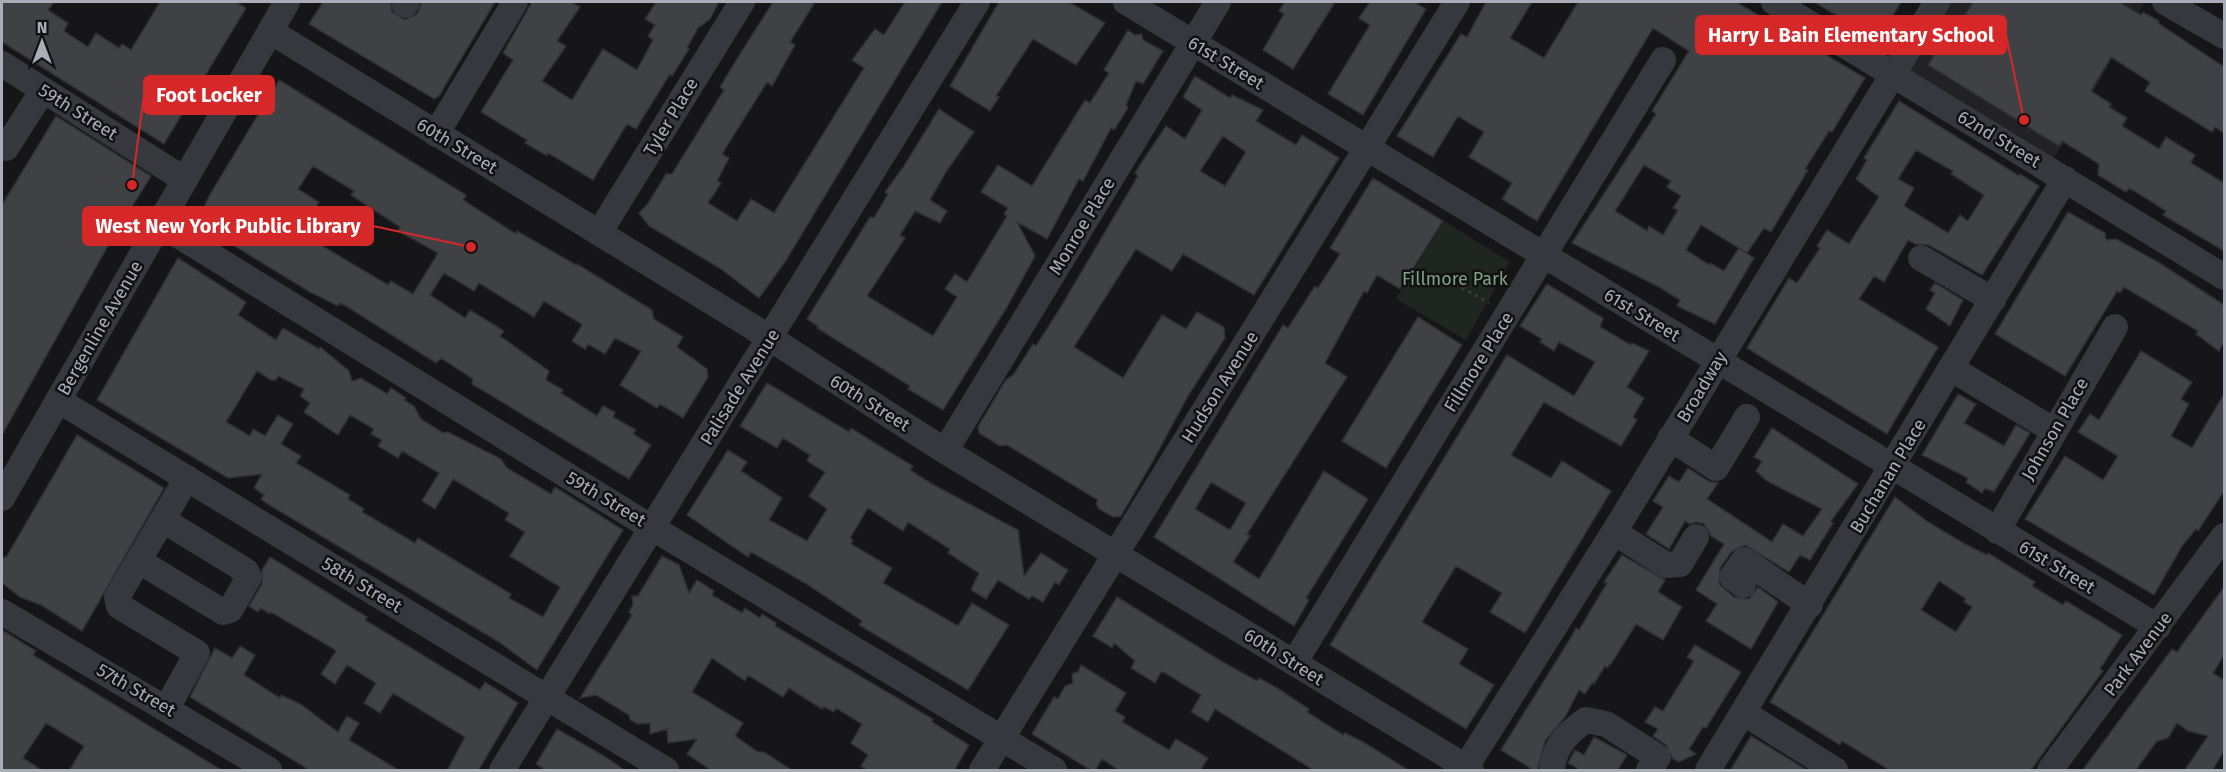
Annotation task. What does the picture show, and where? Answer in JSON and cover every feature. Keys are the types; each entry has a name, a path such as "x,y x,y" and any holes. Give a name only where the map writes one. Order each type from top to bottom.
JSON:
{"street":[{"path":"436,134 514,2"},
{"name":"Tyler Place","path":"599,233 742,2"},
{"name":"Palisade Avenue","path":"502,771 545,697 770,339 976,2"},
{"name":"61st Street","path":"1126,2 2158,627"},
{"name":"Monroe Place","path":"945,451 1218,2"},
{"name":"Hudson Avenue","path":"982,771 1368,149 1456,2"},
{"name":"62nd Street","path":"1774,2 2224,277"},
{"name":"Broadway","path":"1467,770 1937,2"},
{"path":"2166,2 2224,36"},
{"name":"60th Street","path":"278,11 436,134 770,339 945,451 1117,553 1467,770"},
{"name":"Bergenline Avenue","path":"2,498 185,180 278,11"},
{"name":"Fillmore Place","path":"1294,663 1664,60"},
{"name":"59th Street","path":"2,64 185,180"},
{"path":"2,146 6,148 43,90"},
{"name":"Buchanan Place","path":"1708,771 1893,468 2065,179"},
{"name":"59th Street","path":"160,224 651,527 1054,771"},
{"path":"1921,258 1993,300"},
{"name":"Johnson Place","path":"1997,531 2053,430 2115,327"},
{"path":"1952,369 2053,430"},
{"name":"58th Street","path":"58,400 666,771"},
{"path":"1670,438 1716,468 1747,417"},
{"path":"166,708 197,653 119,606 117,597 187,478"},
{"path":"138,561 223,612 230,609 249,577 246,571 163,520"},
{"path":"1614,532 1666,565 1680,564 1696,537"},
{"name":"Park Avenue","path":"2050,771 2224,536"},
{"path":"1743,585 1732,577 1744,560 1810,605"},
{"name":"57th Street","path":"2,612 269,771"},
{"path":"1744,713 1835,771"},
{"path":"1552,771 1552,762 1562,742 1586,720 1606,724 1654,764"}],"path":[{"path":"1449,280 1491,304"}],"shaded area":[{"path":"1939,2 2145,2 2049,167 1895,73"}],"green space":[{"name":"Fillmore Park","path":"1444,221 1510,262 1466,340 1396,299"}],"building":[{"path":"2,2 54,2 48,10 68,23 64,31 88,47 96,33 119,48 122,44 131,50 160,2 236,2 246,8 164,144 2,42"},
{"path":"323,2 391,2 392,12 405,20 417,14 422,2 495,2 439,96 434,99 309,24"},
{"path":"532,2 571,2 580,7 557,41 566,46 542,81 572,100 603,49 637,70 653,40 648,36 655,25 645,19 656,2 719,2 710,19 698,28 687,48 689,49 672,76 670,74 636,129 627,124 593,180 548,153 547,156 525,143 527,140 481,112 513,60 503,53"},
{"path":"773,2 815,2 790,42 795,45 772,86 767,82 722,154 729,158 717,181 721,183 708,203 737,221 751,199 774,213 864,68 852,60 875,29 884,35 905,2 942,2 785,262 759,298 721,269 649,226 639,213 647,205 666,174 672,174 724,90 720,87"},
{"path":"999,2 1069,2 1105,23 1076,65 1033,39 996,96 999,97 990,111 950,86"},
{"path":"1285,2 1335,2 1293,69 1263,50 1284,14 1279,11"},
{"path":"1370,2 1414,2 1426,9 1363,115 1328,94 1370,25 1359,18"},
{"path":"1486,2 1532,2 1510,38 1544,58 1578,2 1736,2 1865,78 1832,132 1829,131 1805,169 1808,170 1771,232 1764,228 1747,253 1741,249 1754,258 1715,324 1677,306 1680,300 1661,288 1572,243 1656,114 1652,111 1689,51 1653,28 1537,221 1502,199 1512,183 1469,157 1484,132 1458,116 1433,157 1397,136 1461,34 1467,37","holes":["1644,165 1671,181 1667,187 1681,196 1673,208 1678,210 1663,235 1649,226 1647,231 1615,211","1701,225 1739,248 1724,271 1710,263 1709,265 1686,250"]},
{"path":"1814,2 1901,2 1878,40"},
{"path":"1973,2 2119,2 2141,15 2143,12 2159,21 2158,23 2224,67 2224,133 2215,127 2212,132 2145,91 2150,82 2111,57 2091,91 2111,104 2109,107 2127,118 2122,126 2159,149 2166,137 2195,155 2191,163 2224,183 2224,251 2163,215 2166,211 2149,200 2129,188 2126,192 2098,175 2099,164 2062,141 2059,146 1928,65 1939,47 1944,49"},
{"path":"1128,30 1135,35 1142,34 1143,40 1163,51 1143,84 1136,81 1126,105 1128,108 1114,130 1111,128 1083,181 1079,179 1047,239 1017,222 1035,256 1007,307 943,410 908,389 910,386 817,328 818,326 807,319 870,217 874,218 888,194 885,192 939,109 974,132 930,200 947,211 940,223 915,211 900,235 905,238 867,296 933,336 957,297 945,289 955,274 967,282 1007,216 1004,214 1008,208 981,192 998,165 1032,186 1085,100 1090,103 1109,73 1104,70"},
{"path":"1195,76 1230,98 1232,95 1263,110 1256,121 1296,145 1302,135 1339,158 1254,295 1183,254 1172,271 1136,249 1074,347 1123,378 1162,315 1186,329 1197,312 1224,327 1225,338 1188,396 1121,516 1113,517 1099,509 1096,504 1098,500 1007,445 1000,446 979,433 978,427 1005,381 1014,374 1033,344 1036,346 1059,310 1138,176 1135,173 1166,126 1185,139 1202,110 1183,97","holes":["1223,136 1246,152 1225,186 1200,171"]},
{"path":"279,80 466,195 463,200 516,234 517,231 577,264 652,310 654,319 683,337 677,347 707,369 708,377 683,418 660,404 657,408 620,385 641,351 615,338 605,354 588,344 585,349 572,341 582,325 544,301 534,317 479,283 474,291 444,273 430,295 465,318 470,310 504,331 500,336 549,371 546,380 563,390 561,393 597,416 603,406 615,412 613,417 636,430 633,434 651,445 629,479 472,384 473,379 441,358 436,363 346,306 340,303 338,306 310,292 197,223 209,196","holes":["313,166 354,191 351,195 400,227 398,231 438,253 413,294 391,281 388,285 314,241 326,221 313,212 319,202 298,189"]},
{"path":"1899,101 2019,176 2020,174 2039,186 1982,275 1929,245 1915,244 1908,240 1884,282 1874,276 1859,299 1938,347 1887,434 1747,348 1789,278 1797,283 1820,248 1817,246 1827,230 1849,244 1879,197 1856,179 1867,160 1864,158","holes":["1916,150 1953,171 1951,174 1984,195 1968,221 1960,215 1948,233 1904,206 1914,188 1898,179"]},
{"path":"56,116 151,176 109,244 2,435 2,205"},
{"path":"1373,178 1443,221 1400,289 1377,275 1367,293 1364,291 1325,363 1347,377 1247,534 1250,536 1233,562 1259,579 1324,471 1368,499 1306,598 1309,600 1294,626 1154,537 1283,325 1288,328 1315,286 1318,288 1340,254 1330,248","holes":["1211,482 1246,503 1230,530 1195,509"]},
{"path":"2068,212 2105,233 2106,240 2116,239 2158,262 2224,305 2224,341 2219,351 2196,334 2198,331 2124,287 2120,293 2117,291 2065,376 1995,334"},
{"path":"178,258 246,302 238,315 276,340 283,328 319,349 320,347 349,371 352,381 361,378 387,394 391,388 414,406 421,419 443,433 448,432 501,459 507,468 551,494 555,487 623,530 537,670 499,642 261,499 264,495 254,488 262,474 228,478 97,400","holes":["257,371 271,380 276,380 278,376 304,389 300,396 310,403 304,412 338,435 350,415 374,429 371,434 382,440 378,446 398,458 402,451 439,473 422,501 435,509 453,479 509,513 505,520 525,532 510,556 560,587 543,617 509,598 511,594 418,538 415,543 362,512 364,509 348,499 350,495 296,463 301,456 281,444 293,424 278,415 265,436 253,429 250,436 226,422"]},
{"path":"1935,283 1963,300 1950,326 1926,309 1935,293 1930,290"},
{"path":"1547,284 1603,318 1600,327 1631,345 1632,343 1649,351 1627,387 1644,398 1633,417 1637,420 1621,446 1544,402 1511,455 1551,478 1562,461 1611,491 1525,633 1490,612 1502,593 1456,566 1422,622 1468,649 1459,664 1494,685 1466,729 1330,645 1507,355 1574,396 1595,362 1559,342 1554,351 1540,342 1542,339 1520,326"},
{"path":"1418,317 1462,345 1386,468 1342,441"},
{"path":"2141,351 2192,382 2181,399 2189,404 2171,436 2192,448 2224,394 2224,491 2198,531 2196,529 2182,546 2154,595 2025,519 2065,456 2103,480 2118,456 2078,432 2090,414 2099,420"},
{"path":"767,383 849,432 851,428 913,466 910,470 932,484 1018,530 1024,576 1041,553 1068,570 1059,585 1055,582 1043,602 1032,596 1029,599 998,580 986,599 971,590 979,573 948,553 950,549 908,522 903,531 868,508 850,538 853,540 851,544 892,568 883,583 958,626 972,603 1009,625 968,690 859,625 862,621 805,583 751,552 748,557 687,515 728,450 747,462 741,471 782,498 769,520 807,541 827,509 809,496 825,472 807,461 810,455 783,438 777,448 740,426"},
{"path":"1958,394 1976,404 1964,423 2004,446 2016,425 2030,433 1994,492 1985,488 1982,493 1966,482 1968,478 1922,455"},
{"path":"1772,428 1858,484 1831,521 1833,523 1810,560 1800,555 1789,572 1745,545 1732,551 1720,568 1719,584 1734,597 1749,599 1758,587 1778,602 1751,649 1706,621 1717,604 1696,590 1724,544 1711,536 1704,524 1697,522 1690,524 1685,521 1669,549 1646,534 1663,507 1653,501 1669,476 1679,482 1688,468 1708,481 1718,483 1707,499 1772,542 1783,524 1803,536 1822,509 1767,481 1756,471 1762,461 1754,457"},
{"path":"77,435 164,488 82,631 41,605 20,597 2,583 2,558 7,556"},
{"path":"1895,497 1928,522 1965,544 1987,555 1988,553 2035,582 2032,586 2063,605 2066,601 2122,635 2100,669 2103,671 2030,771 1891,771 1842,741 1840,745 1770,702","holes":["1939,581 1966,599 1964,602 1972,607 1956,632 1921,610"]},
{"path":"1622,555 1665,580 1658,592 1682,607 1663,640 1636,624 1613,661 1607,668 1605,666 1594,684 1592,683 1585,694 1579,690 1565,717 1545,741 1537,771 1535,771 1501,750 1576,628 1579,630 1607,583 1604,582"},
{"path":"662,556 679,565 689,593 697,580 714,591 712,595 742,613 745,608 760,618 762,614 776,623 775,626 933,719 932,722 969,745 954,771 868,771 861,766 868,755 851,743 862,724 836,708 834,712 824,707 822,709 789,688 783,697 748,675 745,681 712,658 692,692 743,723 735,736 758,752 764,752 793,771 712,771 687,754 697,739 668,743 667,729 650,734 650,723 638,724 630,720 629,715 596,695 580,698 632,615 629,612 633,604 632,596 638,596"},
{"path":"270,557 367,617 365,620 480,690 485,682 518,703 478,771 447,771 465,737 393,693 380,713 364,703 376,683 347,665 335,684 321,674 336,651 334,649 271,612 270,614 260,608 258,612 249,606 262,584 262,570"},
{"path":"2224,587 2224,655 2213,673 2224,680 2224,751 2212,771 2184,771 2208,736 2188,731 2177,723 2168,738 2157,741 2135,771 2082,771 2172,649 2177,652"},
{"path":"1117,597 1221,661 1257,681 1259,678 1277,688 1309,709 1307,712 1343,735 1345,733 1363,742 1410,771 1315,771 1215,709 1208,722 1191,712 1201,695 1165,673 1161,672 1155,683 1131,668 1135,661 1114,643 1112,648 1093,636"},
{"path":"2,630 36,651 33,655 223,771 69,771 84,746 46,723 23,758 43,771 2,771"},
{"path":"1695,645 1741,672 1706,728 1703,727 1689,749 1696,754 1679,762 1673,759 1666,745 1653,736 1658,729 1645,722 1655,707 1663,711 1694,661 1687,657"},
{"path":"240,646 255,655 244,675 280,698 281,695 300,704 338,732 347,716 359,723 349,740 400,771 311,771 190,697 215,648 232,658"},
{"path":"1081,665 1126,693 1115,711 1125,717 1122,722 1169,750 1176,739 1208,758 1200,771 1120,771 1102,759 1095,771 1092,771 1032,734 1054,697 1058,699 1065,686 1073,683 1072,674 1078,672"},
{"path":"557,729 626,771 547,771 536,764"},
{"path":"1751,736 1797,764 1808,771 1730,771"},
{"path":"1594,737 1627,755 1617,771 1575,771 1577,768 1568,763 1575,750 1584,755"}],"place":[{"name":"Harry L Bain Elementary School","path":"2024,120"},
{"name":"Foot Locker","path":"132,185"},
{"name":"West New York Public Library","path":"471,247"}]}
